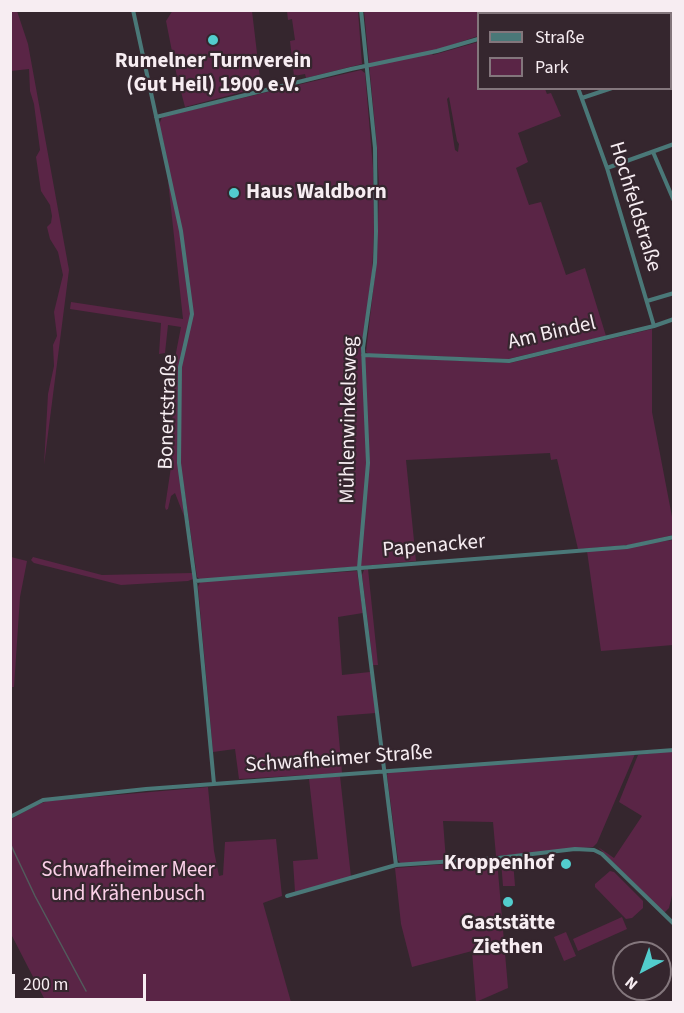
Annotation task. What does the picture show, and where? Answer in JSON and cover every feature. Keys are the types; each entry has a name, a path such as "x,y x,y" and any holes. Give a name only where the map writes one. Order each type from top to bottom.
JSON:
{"street":[{"name":"Bonertstraße","path":"133,10 181,231 192,315 180,367 179,463 195,581 214,784"},
{"name":"Mühlenwinkelsweg","path":"361,10 375,148 376,232 375,263 363,348 368,463 359,568 396,866"},
{"path":"155,118 366,66 437,51 477,39"},
{"name":"Hochfeldstraße","path":"579,90 608,168 654,326"},
{"path":"582,98 606,90"},
{"path":"608,168 674,144"},
{"path":"653,152 674,201"},
{"path":"647,301 674,293"},
{"name":"Am Bindel","path":"363,355 509,361 654,326 674,319"},
{"name":"Papenacker","path":"195,581 627,547 674,537"},
{"name":"Schwafheimer Straße","path":"10,817 43,800 214,784 674,750"},
{"path":"287,896 396,866 575,849 594,850 602,854 674,924"}],"green space":[{"name":"Rumelner Turnverein (Gut Heil) 1900 e.V.","path":"173,10 252,11 261,87 185,107 166,21"},
{"path":"10,11 17,11 28,44 69,270 44,465 48,394 54,366 53,345 57,336 54,312 63,275 58,252 50,239 47,227 51,223 52,216 50,205 41,191 36,157 40,150 30,91 29,69 11,71"},
{"path":"287,11 358,11 362,64 306,78 305,74 294,76 290,41 295,40 292,19 288,20"},
{"path":"364,11 521,11 477,12 477,36 431,52 433,55 477,42 477,90 545,90 547,94 551,93 561,116 518,133 528,162 516,168 529,205 541,202 566,275 585,268 606,336 508,359 369,354 366,352 377,257 379,187","holes":["449,97 459,144 458,152 455,150 447,99"]},
{"path":"361,70 365,73 373,168 374,231 372,274 361,356 510,363 652,329 652,412 673,522 673,535 629,545 578,549 557,459 551,460 550,453 406,460 416,561 203,581 357,571 363,613 338,617 342,675 370,672 376,713 337,716 342,773 239,779 235,749 213,752 198,587 201,580 197,577 184,487 181,488 184,516 175,493 171,496 168,509 166,510 165,507 171,467 174,363 181,327 168,325 165,353 159,354 161,323 70,309 71,302 183,319 164,144 159,125 162,117"},
{"path":"673,540 673,645 601,651 587,551"},
{"path":"11,557 27,561 20,597 14,687 10,687"},
{"path":"33,557 102,575 192,573 193,579 121,585 34,563 31,560"},
{"path":"368,569 378,665 373,665 362,575 364,570"},
{"path":"673,751 673,891 669,908 664,913 598,847 614,858 642,816 619,802 638,755"},
{"path":"635,754 597,843 593,847 496,856 493,822 443,821 446,861 401,864 398,860 387,775 389,772"},
{"path":"340,776 351,877 295,892 293,861 318,859 309,779"},
{"name":"Schwafheimer Meer und Krähenbusch","path":"208,787 214,851 219,876 223,875 225,842 276,839 282,896 263,903 291,1002 46,1002 11,934 11,819 47,801"},
{"path":"497,860 508,988 476,1002 472,951 412,967 401,924 395,868"},
{"path":"513,860 515,886 503,886 501,861"},
{"path":"610,871 614,872 643,901 643,908 632,918 626,919 595,887 595,884"},
{"path":"622,917 627,929 578,951 573,939"},
{"path":"566,932 576,956 564,961 554,937"}],"waterway":[{"path":"672,68 674,71"},
{"path":"10,843 35,896 86,991"}],"place":[{"name":"Rumelner Turnverein (Gut Heil) 1900 e.V.","path":"213,40"},
{"name":"Haus Waldborn","path":"234,193"},
{"name":"Kroppenhof","path":"566,864"},
{"name":"Gaststätte Ziethen","path":"508,902"}]}
